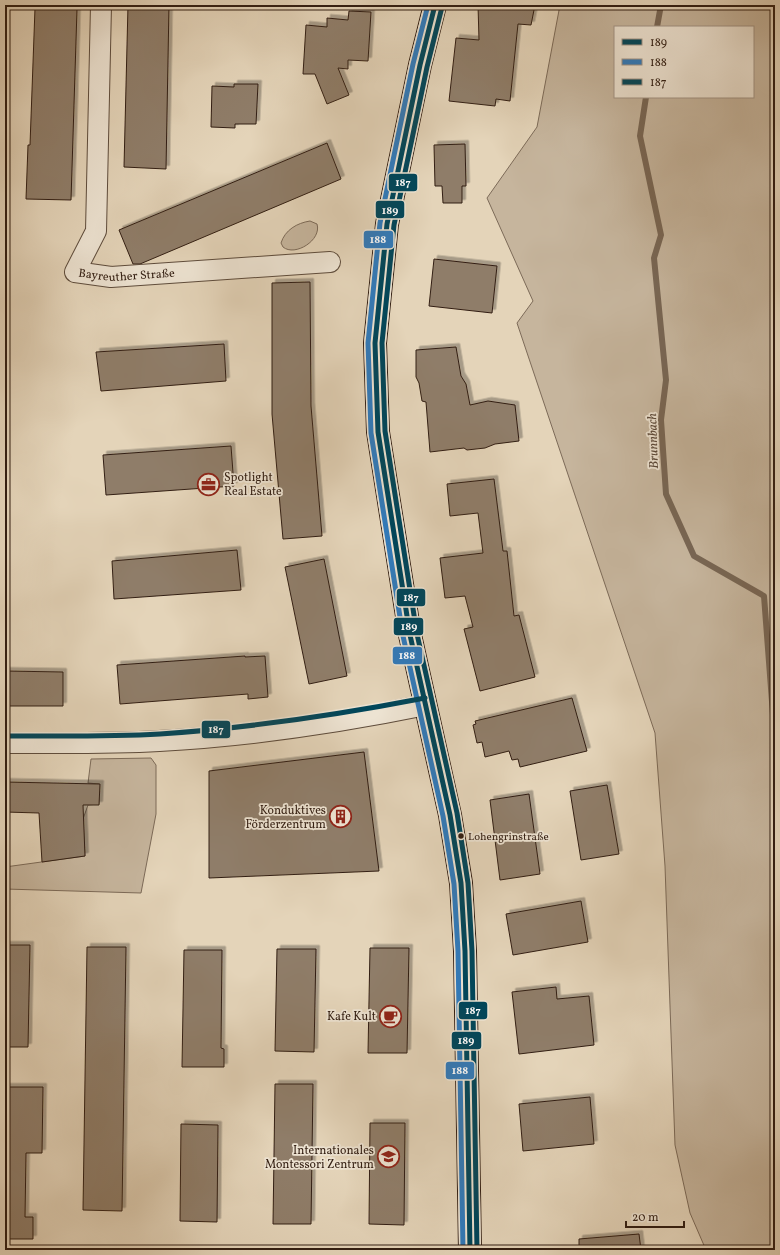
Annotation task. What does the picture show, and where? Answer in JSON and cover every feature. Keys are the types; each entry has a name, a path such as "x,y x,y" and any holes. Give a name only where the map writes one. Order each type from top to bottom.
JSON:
{"main road":[{"path":"435,5 420,65 387,224 375,342 378,432 410,635 450,815 461,883 466,959 470,1250"}],"street":[{"name":"Bayreuther Straße","path":"101,5 96,232 75,272 110,277 330,262"},
{"path":"5,743 100,744 160,741 283,730 426,705"}],"shaded area":[{"path":"560,5 775,5 775,1250 706,1250 690,1213 675,1145 665,866 655,733 517,323 533,301 487,198 537,127"},
{"path":"310,221 317,224 317,230 312,241 294,250 288,250 283,247 281,243 285,234 296,225"},
{"path":"151,758 156,765 156,814 141,893 5,889 5,867 85,856 83,819 88,805 99,804 99,784 88,783 91,759"}],"building":[{"path":"128,5 169,5 166,169 124,167"},
{"path":"478,5 535,5 531,25 518,24 510,101 496,99 495,106 449,101 456,38 479,40"},
{"path":"35,8 77,9 71,200 26,199 28,145 30,145"},
{"path":"349,11 371,12 368,61 348,60 348,69 338,68 349,95 327,104 315,74 303,74 306,25 327,27 327,18 348,20"},
{"path":"234,84 258,84 256,124 235,124 235,128 211,127 212,86 234,87"},
{"path":"327,143 341,179 140,264 133,264 119,230"},
{"path":"465,144 466,186 462,186 462,203 443,203 442,186 435,186 434,145"},
{"path":"434,259 497,266 492,313 429,306"},
{"path":"310,282 311,406 322,536 283,539 272,414 272,283"},
{"path":"224,344 226,381 101,391 96,352"},
{"path":"456,347 461,376 466,384 470,405 488,401 515,405 519,441 495,444 485,448 467,450 464,448 430,452 426,402 422,401 419,383 416,377 416,350"},
{"path":"231,446 234,486 106,495 103,455"},
{"path":"494,479 503,551 507,551 514,616 519,615 535,677 480,691 464,629 473,627 465,596 445,598 440,558 483,553 478,513 450,516 447,484"},
{"path":"237,550 241,590 114,599 112,561"},
{"path":"324,559 347,676 309,684 285,567"},
{"path":"245,656 265,656 268,697 248,699 248,694 120,704 117,665"},
{"path":"5,671 63,672 63,706 5,706"},
{"path":"572,698 587,751 520,767 518,759 512,760 509,751 485,757 482,742 477,743 473,725 476,724 475,721"},
{"name":"Konduktives Förderzentrum","path":"364,752 379,871 209,878 209,771"},
{"path":"5,782 100,784 99,805 83,805 85,856 42,862 39,813 5,812"},
{"path":"607,785 619,854 581,860 570,791"},
{"path":"529,794 540,874 500,880 490,800"},
{"path":"581,901 588,942 513,955 506,914"},
{"path":"5,945 30,945 28,1047 5,1047"},
{"path":"87,947 126,947 122,1211 83,1210"},
{"path":"370,948 409,948 407,1053 368,1053"},
{"path":"277,949 316,949 314,1052 275,1051"},
{"path":"184,950 222,950 221,1048 224,1049 224,1067 182,1067"},
{"path":"556,987 557,999 589,996 594,1045 519,1054 512,992"},
{"path":"275,1084 313,1084 311,1224 273,1224"},
{"path":"5,1087 43,1087 42,1153 26,1153 25,1217 33,1217 33,1239 5,1239"},
{"path":"590,1097 594,1144 523,1151 519,1104"},
{"path":"370,1123 405,1123 404,1225 369,1224"},
{"path":"181,1124 218,1125 217,1222 180,1221"},
{"path":"639,1234 641,1250 579,1250 579,1239"}],"waterway":[{"name":"Brunnbach","path":"657,26 661,5"},
{"name":"Brunnbach","path":"646,98 640,136 661,235 654,258 666,380 661,420 666,494 694,556 764,596 775,741"}],"transit line":[{"name":"188","path":"428,5 413,64 380,223 368,343 371,433 403,636 443,816 454,884 458,951 463,1250"},
{"name":"189","path":"435,5 420,65 387,224 375,343 378,432 410,635 450,815 461,883 465,951 470,1250"},
{"name":"187","path":"442,7 427,67 394,225 382,343 385,431 417,634 457,813 468,883 472,951 477,1250"},
{"name":"187","path":"5,736 121,736 227,728 293,720 425,698"}],"place":[{"name":"Spotlight Real Estate","path":"208,484"},
{"name":"Konduktives Förderzentrum","path":"341,817"},
{"name":"Lohengrinstraße","path":"461,836"},
{"name":"Kafe Kult","path":"391,1016"},
{"name":"Internationales Montessori Zentrum","path":"389,1157"}]}
